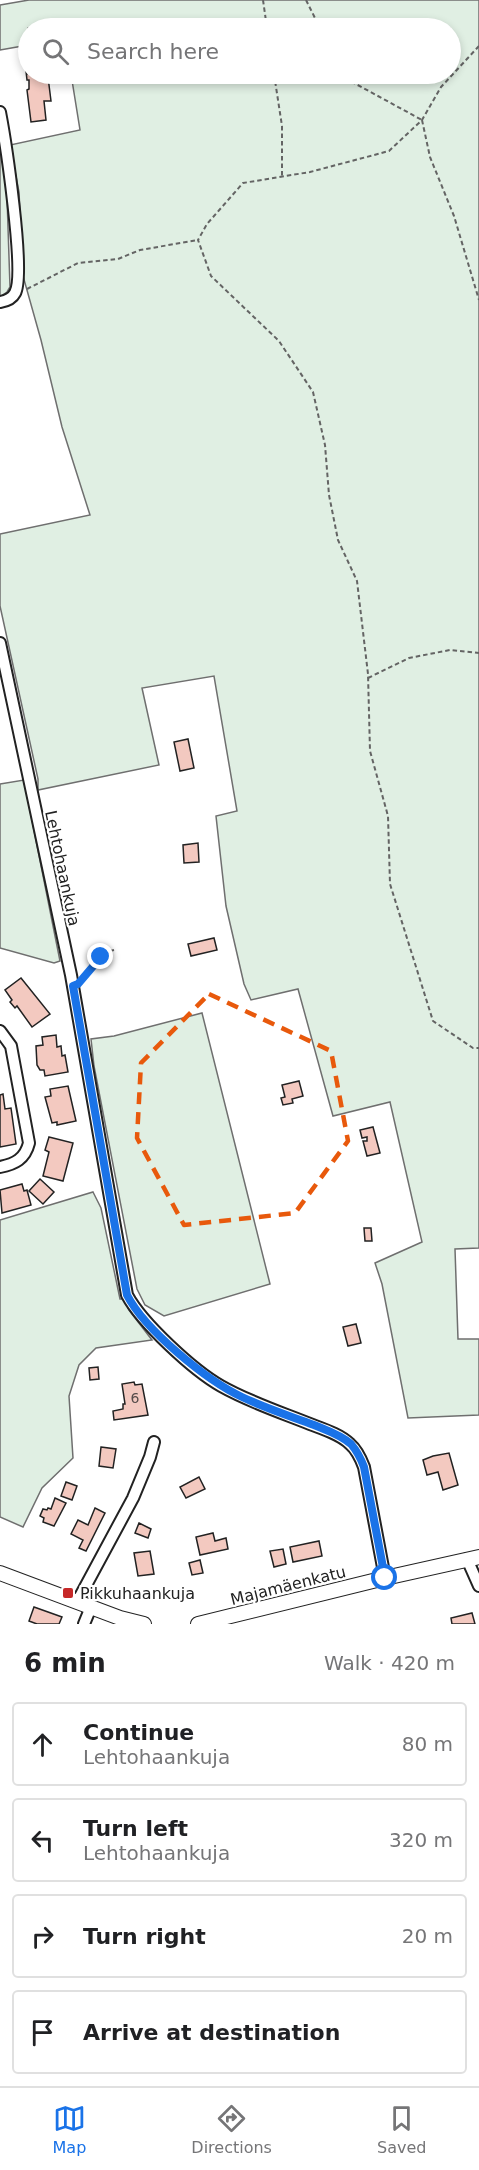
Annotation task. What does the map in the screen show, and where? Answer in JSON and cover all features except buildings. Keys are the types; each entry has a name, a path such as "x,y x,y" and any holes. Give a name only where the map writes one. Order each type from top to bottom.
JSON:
{"street":[{"path":"0,112 6,141 15,223 18,283 15,293 7,301 0,302"},
{"name":"Lehtohaankuja","path":"0,643 73,986 127,1295 133,1306 175,1350 220,1386 244,1398 333,1433 350,1443 359,1454 364,1467 385,1578"},
{"path":"0,1031 11,1046 29,1143 19,1161 0,1167"},
{"path":"77,1602 133,1498 154,1442"},
{"path":"473,1558 479,1586"},
{"name":"Majamäenkatu","path":"198,1624 473,1558"},
{"path":"0,1573 144,1624"},
{"path":"84,1624 91,1607"}],"path":[{"path":"263,0 266,18"},
{"path":"306,0 315,18"},
{"path":"461,65 479,46"},
{"path":"276,84 282,126 282,178"},
{"path":"356,84 422,120 430,157 454,216 479,300"},
{"path":"444,84 422,120 389,151 282,178 243,183 207,224 198,240 211,276 279,341 313,392 325,445 329,495 338,540 357,581 368,678 370,751 388,816 390,884 433,1021 474,1048 479,1048"},
{"path":"15,293 36,286 78,263 118,259 140,250 198,240"},
{"path":"368,678 409,658 450,650 479,652"},
{"path":"73,986 78,984 101,957 108,951 114,950"}],"highlighted area":[{"path":"209,994 331,1051 348,1141 295,1213 184,1225 137,1138 141,1063"}],"green space":[{"path":"29,0 479,0 479,1248 455,1249 458,1339 479,1339 479,1415 408,1418 382,1284 375,1263 422,1242 390,1102 333,1116 298,989 251,1000 244,984 226,906 216,816 237,811 214,676 142,688 159,765 38,790 38,779 0,606 0,534 90,515 62,427 23,276 19,192 10,145 80,130 73,84 461,84 461,18 18,18 18,47 0,50 0,5"},
{"path":"2,147 7,197 10,287 0,297 0,148"},
{"path":"24,780 60,961 54,963 0,948 0,784"},
{"path":"202,1013 270,1284 164,1316 145,1305 137,1289 94,1066 91,1039 114,1036"},
{"path":"93,1192 101,1208 120,1299 124,1299 129,1310 152,1340 96,1348 79,1365 69,1396 73,1458 42,1488 23,1527 0,1517 0,1220"}],"place":[{"name":"Pikkuhaankuja","path":"68,1593"}],"route":[{"path":"101,957 78,984 73,986 127,1295 133,1306 175,1350 220,1386 244,1398 333,1433 350,1443 359,1454 364,1467 385,1578"}]}
